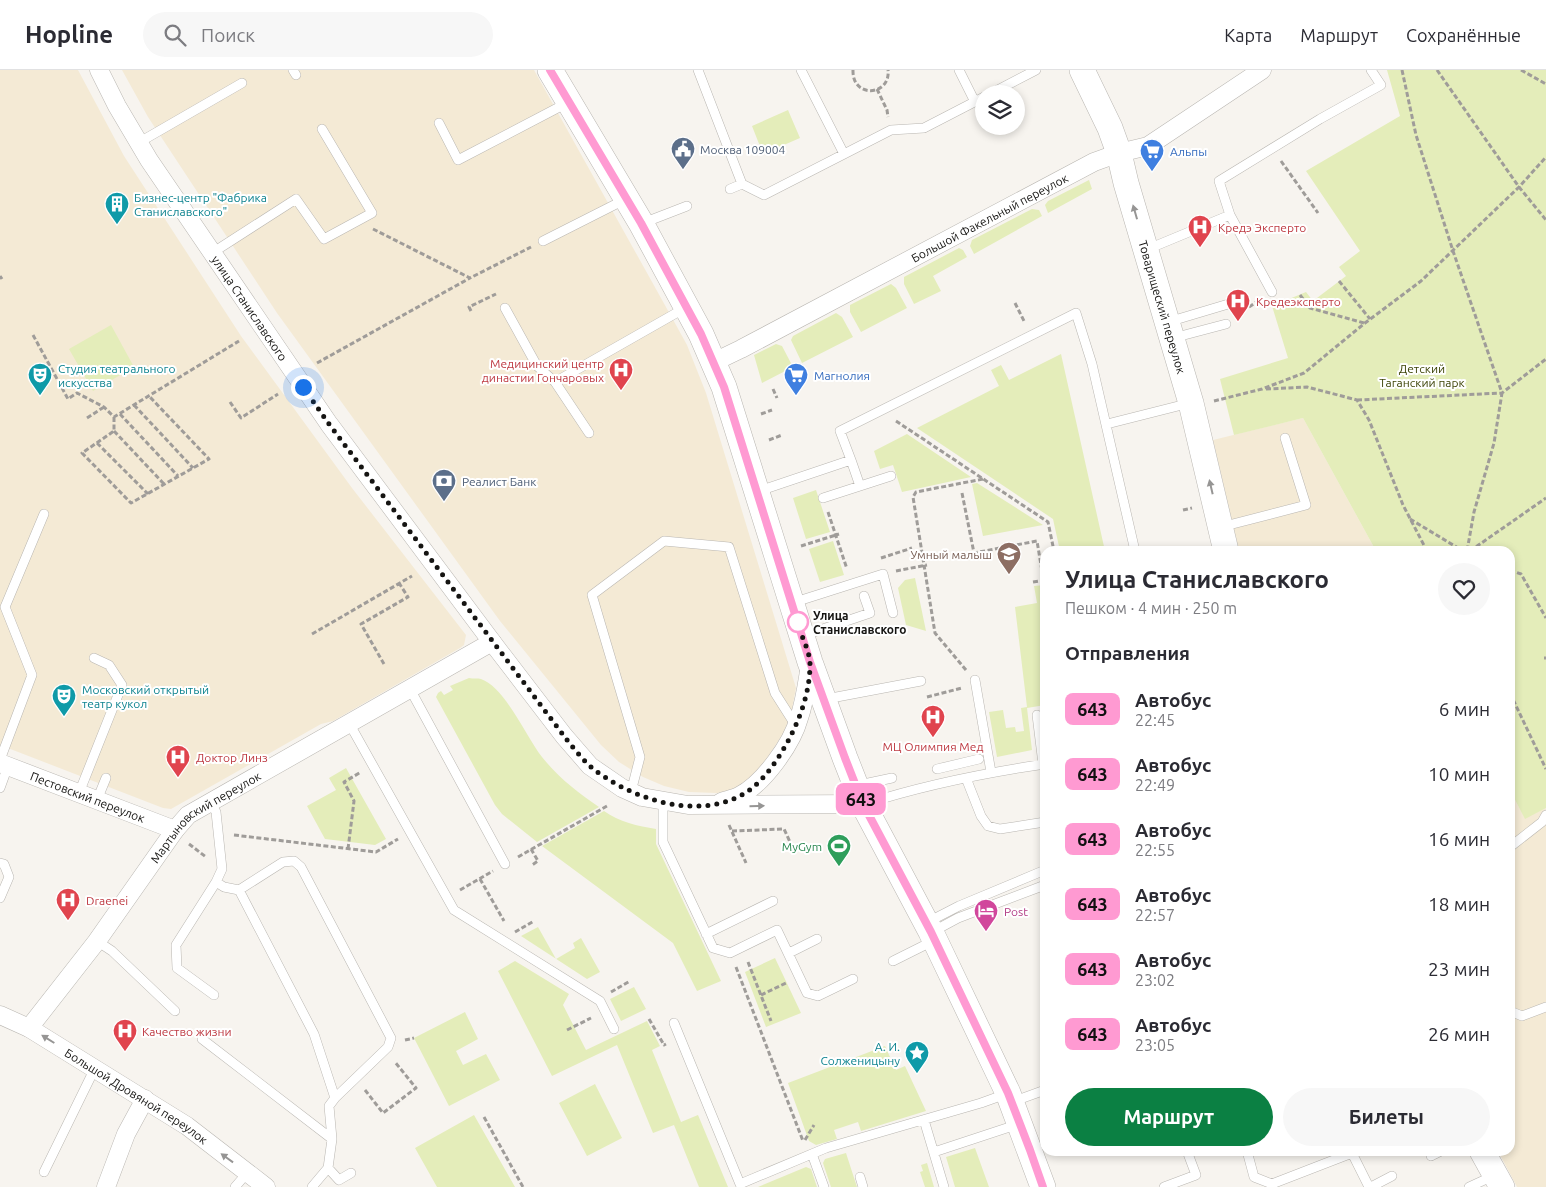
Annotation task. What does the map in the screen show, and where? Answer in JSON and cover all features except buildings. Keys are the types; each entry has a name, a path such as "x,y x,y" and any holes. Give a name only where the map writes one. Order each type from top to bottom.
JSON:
{"main road":[{"path":"550,70 641,223 714,362 724,387 810,662 860,795 931,932 1034,1148 1043,1187"},
{"name":"Товарищеский переулок","path":"1082,70 1110,128 1119,153 1170,330 1199,403 1225,546"},
{"path":"1485,1156 1499,1181"}],"street":[{"name":"Большой Факельный переулок","path":"714,362 1094,162 1119,153 1148,146 1262,70"},
{"name":"улица Станиславского","path":"100,71 138,143 329,424 492,642 564,736 590,766 622,788 663,802 708,806 860,795"},
{"name":"Мартыновский переулок","path":"29,1028 97,941 174,830 188,815 492,642"},
{"path":"708,806 739,796 761,780 774,766 796,726 806,695 810,662"},
{"name":"Пестовский переулок","path":"3,763 174,830"},
{"name":"Большой Дровяной переулок","path":"0,1015 29,1028 145,1098 188,1126 266,1187"},
{"path":"106,1187 126,1134 145,1098"}],"lane":[{"path":"698,70 742,184 764,195 891,130 924,128 975,102"},
{"path":"801,70 844,154"},
{"path":"959,70 975,92"},
{"path":"1007,85 1036,70"},
{"path":"1272,292 1230,215 1219,181 1320,119 1381,85 1371,70"},
{"path":"138,143 242,84"},
{"path":"439,123 458,160 568,102"},
{"path":"212,253 296,199 324,239 372,213 322,129"},
{"path":"730,190 742,184"},
{"path":"543,241 627,199"},
{"path":"641,223 687,206"},
{"path":"1146,250 1230,215"},
{"path":"1170,330 1234,302"},
{"path":"555,382 686,307"},
{"path":"505,308 537,366 555,382 589,433"},
{"path":"860,486 840,432 1076,313 1092,364 1107,424 1134,546"},
{"path":"1170,330 1226,324"},
{"path":"1107,424 1199,403"},
{"path":"1220,527 1306,505 1285,438"},
{"path":"756,491 851,460"},
{"path":"823,498 891,476"},
{"path":"0,788 3,763 32,675 5,607 44,514"},
{"path":"631,792 640,757 592,595 664,541 729,547 775,693 796,726"},
{"path":"792,603 883,574 893,613"},
{"path":"802,636 870,613 864,596"},
{"path":"78,793 122,685 109,665 94,658"},
{"path":"823,699 921,681"},
{"path":"975,683 991,772"},
{"path":"410,689 505,864"},
{"path":"1037,715 1040,736"},
{"path":"349,723 454,910 600,1001 614,1029"},
{"path":"937,769 979,759"},
{"path":"860,795 897,794 991,772 1040,765"},
{"path":"97,800 106,778"},
{"path":"860,795 892,778"},
{"path":"966,778 981,816 988,826 1000,829 1040,823"},
{"path":"210,802 216,812 222,869 216,882 176,945 177,968 214,995"},
{"path":"663,802 663,842 713,948 730,953 778,930 807,993 818,996 853,980"},
{"path":"1515,842 1545,821"},
{"path":"216,882 224,887 239,890 283,862 294,861 298,863 389,1033 390,1043 385,1050 329,1106 332,1140 328,1168 312,1187"},
{"path":"0,863 4,864 9,877 0,898"},
{"path":"893,961 931,932 959,906 1040,872"},
{"path":"931,932 967,914 1040,887"},
{"path":"239,890 314,1034 335,1098"},
{"path":"706,934 773,901"},
{"path":"788,953 817,940"},
{"path":"97,941 112,952 175,1011"},
{"path":"1515,1013 1522,1016 1546,1007"},
{"path":"674,1022 740,1184 826,1148 981,1103 1013,1107"},
{"path":"202,1039 332,1140"},
{"path":"44,1172 96,1068"},
{"path":"934,1152 1040,1093"},
{"path":"924,1120 944,1187"},
{"path":"810,1155 824,1187"},
{"path":"1164,1187 1196,1175 1190,1156"},
{"path":"1248,1156 1254,1177 1272,1184 1342,1156"},
{"path":"1354,1156 1370,1187 1392,1176"},
{"path":"328,1168 339,1180 351,1173"},
{"path":"235,1187 248,1172"},
{"path":"860,1177 863,1187"},
{"path":"1469,1187 1499,1181"}],"path":[{"path":"853,70 853,78 862,89 868,91 877,89 886,82 888,70"},
{"path":"1402,70 1416,135 1453,252 1502,393 1494,443 1474,512 1470,546"},
{"path":"1437,70 1519,186 1546,220"},
{"path":"1520,70 1546,84"},
{"path":"877,89 887,110 891,130"},
{"path":"1272,148 1318,213"},
{"path":"1199,403 1262,389 1304,373 1370,319 1421,281 1453,252 1546,157"},
{"path":"357,221 470,278"},
{"path":"317,363 470,278 543,241"},
{"path":"1339,281 1370,319"},
{"path":"471,311 469,307 498,293 505,308"},
{"path":"1300,294 1310,308 1365,323"},
{"path":"1015,303 1031,336"},
{"path":"33,335 68,399 77,393 104,407 114,417 114,432 164,484"},
{"path":"114,417 239,341"},
{"path":"1262,389 1307,387 1357,400 1502,393 1546,359"},
{"path":"773,388 777,398"},
{"path":"230,402 242,418 278,394"},
{"path":"114,432 82,453 132,503 209,458 149,396"},
{"path":"1357,400 1369,420 1402,506 1424,546"},
{"path":"134,405 193,468"},
{"path":"88,418 104,407"},
{"path":"761,414 772,410"},
{"path":"882,411 1048,522 1053,546"},
{"path":"120,414 178,476"},
{"path":"769,440 782,435"},
{"path":"97,442 148,494"},
{"path":"919,699 975,683 935,633 913,497 916,492 983,479"},
{"path":"962,494 974,553 1037,541 1040,559"},
{"path":"823,498 837,535 846,570 855,566"},
{"path":"1476,546 1546,498"},
{"path":"1183,510 1196,507"},
{"path":"1410,519 1455,546"},
{"path":"801,546 837,535"},
{"path":"874,560 912,548"},
{"path":"903,570 925,565"},
{"path":"1515,572 1521,574 1544,610 1546,618"},
{"path":"312,634 412,576"},
{"path":"1033,582 1040,581"},
{"path":"384,664 361,624 408,597 399,583"},
{"path":"1515,704 1546,769"},
{"path":"348,849 354,801 344,782 373,766"},
{"path":"540,844 607,806"},
{"path":"728,822 746,863"},
{"path":"732,831 784,829 790,842"},
{"path":"218,833 376,852 410,832"},
{"path":"531,849 538,861 532,865"},
{"path":"446,898 493,871"},
{"path":"480,879 504,921"},
{"path":"514,933 534,921"},
{"path":"743,947 771,1021"},
{"path":"730,953 810,1155"},
{"path":"610,993 630,981"},
{"path":"567,1030 606,1011"},
{"path":"649,1020 658,1035"},
{"path":"355,1078 383,1113 416,1088 385,1050"},
{"path":"484,1117 523,1187"},
{"path":"808,1136 814,1126"}],"shaded area":[{"path":"0,70 78,70 124,156 241,336 352,488 466,635 464,645 460,648 333,721 321,724 171,809 163,808 0,745"},
{"path":"122,70 534,70 687,345 706,393 796,688 791,714 784,732 757,774 733,790 717,793 689,792 664,786 643,777 619,762 601,745 500,621 277,313 148,117"},
{"path":"1303,418 1373,546 1238,546 1213,440"},
{"path":"1515,800 1525,818 1546,808 1546,1187 1517,1187 1501,1156 1515,1156"}],"green space":[{"name":"Детский Таганский парк","path":"1387,70 1546,70 1546,808 1525,819 1515,800 1515,546 1373,546 1303,418 1234,435 1220,379 1288,358 1272,306 1306,292 1313,301 1346,276 1339,267 1360,251 1306,171 1400,116"},
{"path":"788,110 800,138 763,154 752,126"},
{"path":"1089,180 1092,189 1048,213 1045,205 1048,201"},
{"path":"1032,209 1039,210 1042,216 974,254 970,246 972,240"},
{"path":"959,248 963,250 967,257 933,276 941,291 914,304 904,284 904,277"},
{"path":"891,284 896,288 907,308 861,332 850,312 850,305"},
{"path":"836,313 842,317 853,337 802,363 791,340 793,336"},
{"path":"111,325 134,367 93,391 69,349"},
{"path":"776,344 782,346 793,367 762,383 754,355"},
{"path":"1061,354 1104,546 1059,546 1053,519 917,428 999,386 991,370 1001,365 1009,380"},
{"path":"907,434 971,477 902,492 893,465 880,469 874,451"},
{"path":"977,483 1043,525 983,536 972,484"},
{"path":"816,490 830,532 806,539 793,498"},
{"path":"833,541 844,575 820,582 809,549"},
{"path":"915,578 926,631 906,625 898,588 905,580"},
{"path":"1040,585 1040,706 1027,708 1032,750 997,757 989,712 1003,710 1006,728 1015,727 1016,732 1024,731 1021,708 1027,707 1015,607 1037,603 1034,586"},
{"path":"469,678 481,679 490,684 507,702 548,764 583,796 599,807 537,842 502,814 495,805 436,697 441,691 444,695 453,690 450,686"},
{"path":"346,768 386,839 375,845 325,839 307,806 336,790 329,778"},
{"path":"604,811 622,821 656,829 656,844 721,981 697,991 673,943 542,846"},
{"path":"538,927 556,959 521,936"},
{"path":"581,938 600,972 587,979 556,959 575,948 573,943"},
{"path":"775,958 801,1013 766,1027 745,972"},
{"path":"515,961 569,994 563,1005 586,1050 647,1021 660,1046 652,1050 681,1122 698,1115 728,1187 699,1187 674,1125 653,1133 617,1045 552,1076 498,971"},
{"path":"634,987 646,1009 621,1021 610,999"},
{"path":"465,1012 478,1039 456,1051 463,1065 486,1054 500,1080 449,1106 414,1038"},
{"path":"885,1046 896,1070 905,1066 926,1111 861,1131 858,1122 834,1130 837,1139 816,1145 809,1141 788,1083"},
{"path":"595,1084 622,1138 587,1156 559,1103"},
{"path":"474,1115 515,1187 437,1187 415,1148"},
{"path":"975,1148 989,1187 955,1187 946,1157"},
{"path":"846,1153 857,1187 831,1187 823,1163 825,1159"},
{"path":"927,1163 934,1187 925,1187 920,1172 923,1171 921,1165"},
{"path":"806,1167 811,1169 817,1187 758,1187"}],"bus line":[{"name":"643","path":"550,70 634,211 701,334 714,362 724,387 810,662 863,804 931,932 1008,1093 1043,1187"}],"place":[{"name":"Москва 109004","path":"683,170"},
{"name":"Альпы","path":"1152,172"},
{"name":"Бизнес-центр \"Фабрика Станиславского\"","path":"117,225"},
{"name":"Кредэ Эксперто","path":"1200,248"},
{"name":"Кредеэксперто","path":"1238,322"},
{"name":"Медицинский центр династии Гончаровых","path":"621,391"},
{"name":"Студия театрального искусства","path":"40,396"},
{"name":"Магнолия","path":"796,396"},
{"name":"Реалист Банк","path":"444,502"},
{"name":"Умный малыш","path":"1009,575"},
{"name":"Улица Станиславского","path":"798,622"},
{"name":"Московский открытый театр кукол","path":"64,717"},
{"name":"МЦ Олимпия Мед","path":"933,738"},
{"name":"Доктор Линз","path":"178,778"},
{"name":"MyGym","path":"839,867"},
{"name":"Draenei","path":"68,921"},
{"name":"Post","path":"986,932"},
{"name":"Качество жизни","path":"125,1052"},
{"name":"А. И. Солженицыну","path":"917,1074"}],"route":[{"path":"303,387 564,736 590,766 622,788 642,797 663,802 708,806 739,796 761,780 774,766 799,721 806,695 810,662 798,622"}]}
